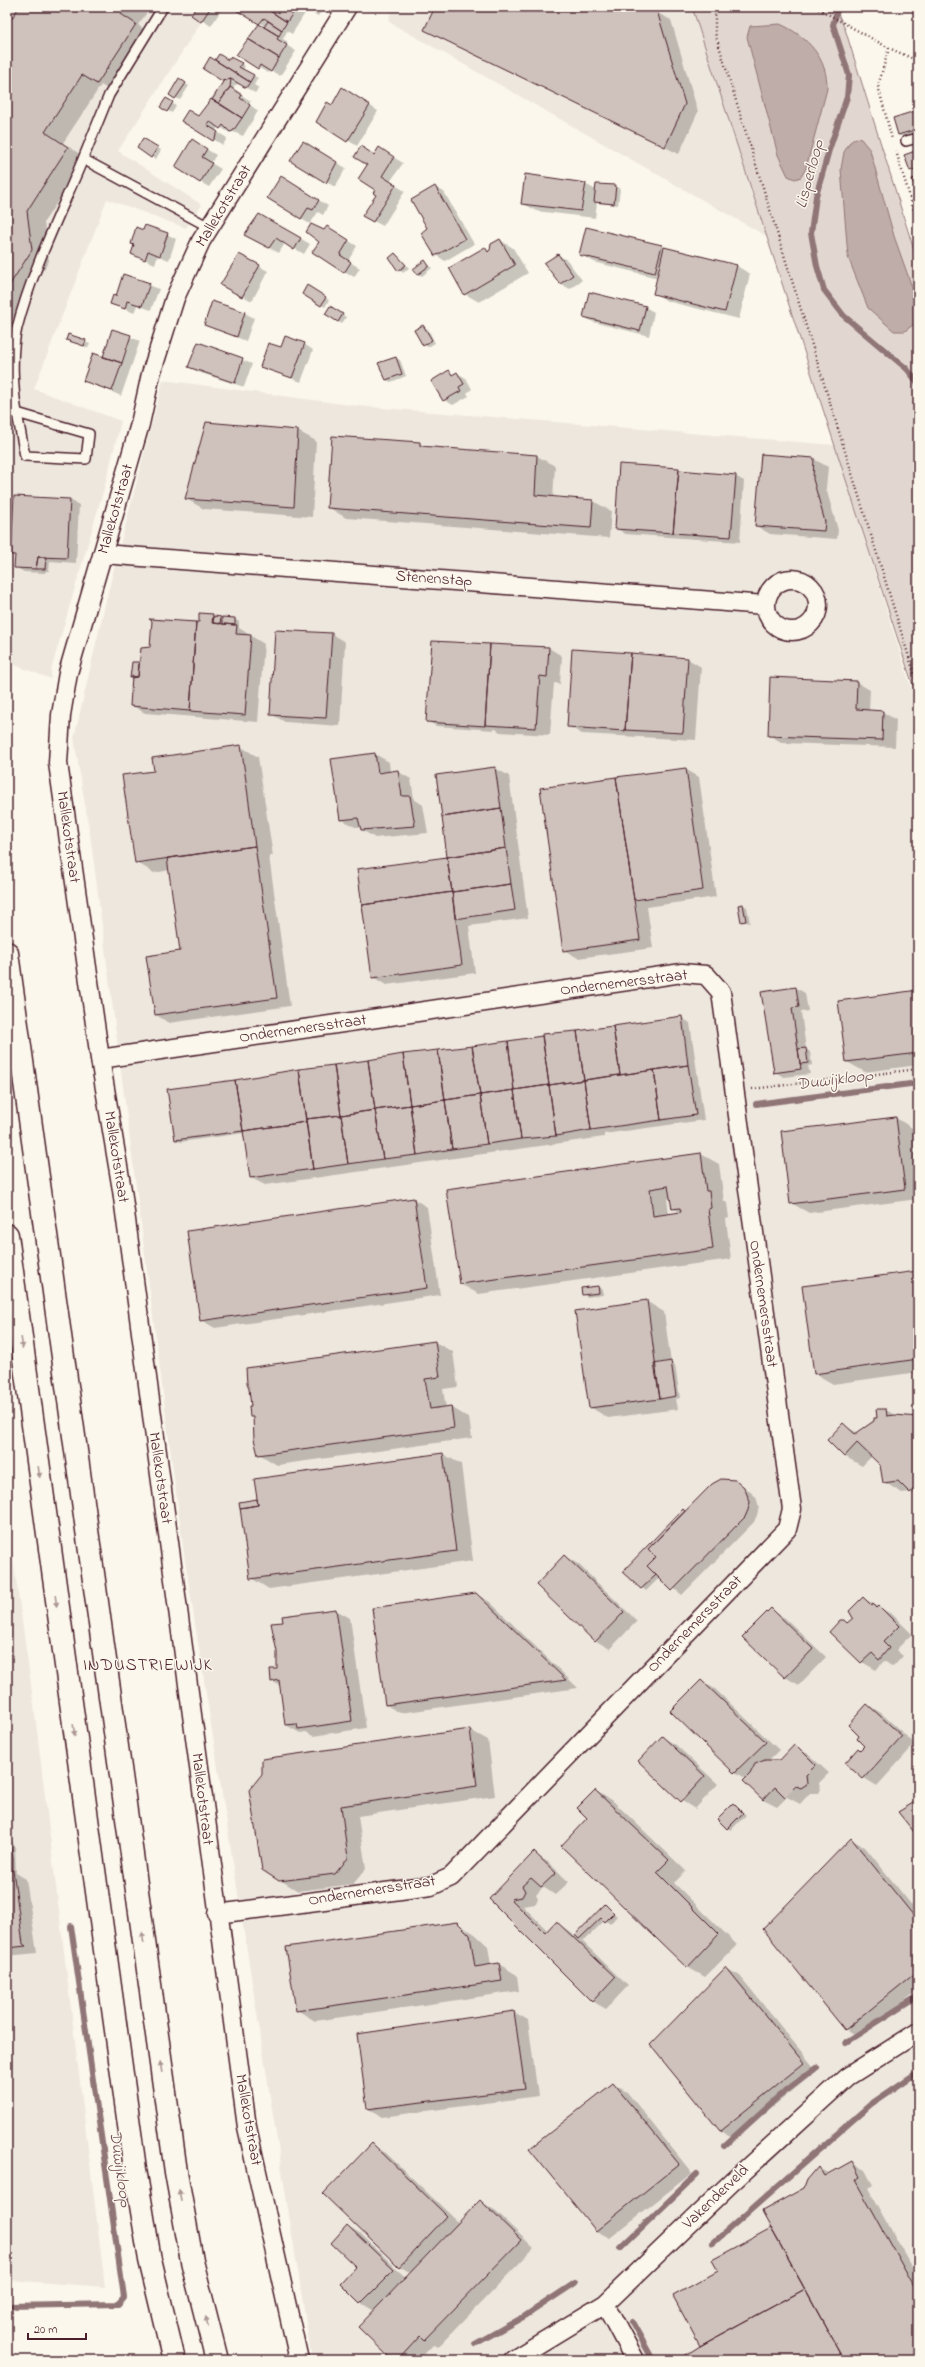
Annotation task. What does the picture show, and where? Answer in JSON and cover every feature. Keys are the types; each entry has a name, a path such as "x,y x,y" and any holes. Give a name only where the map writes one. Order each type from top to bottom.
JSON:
{"highway":[{"path":"7,953 176,2172 192,2260 217,2360"},
{"path":"7,1235 135,2169 150,2260 174,2360"}],"street":[{"name":"Mallekotstraat","path":"299,2360 247,2127 122,1190 100,1059 58,763 61,715 68,673 140,424 152,374 175,298 210,227 347,7"},
{"name":"Stenenstap","path":"103,554 765,605"},
{"name":"Ondernemersstraat","path":"100,1059 682,973 706,975 721,992 733,1091 792,1510 787,1528 451,1877 431,1886 218,1914"},
{"name":"Vakenderveld","path":"513,2360 605,2304 732,2182 848,2077 918,2032"},
{"path":"605,2304 635,2360"}],"lane":[{"path":"17,413 89,434 86,459 25,456 17,413 13,386 16,330 45,249 109,95 163,7"},
{"path":"906,141 918,138"},
{"path":"83,159 210,227"}],"path":[{"path":"718,7 715,16 715,33 918,686"},
{"path":"817,8 908,58 918,61"},
{"path":"733,1091 918,1069"}],"shaded area":[{"path":"7,7 211,7 118,151 202,205 186,228 107,199 34,389 121,421 105,485 51,670 51,679 7,662"},
{"path":"391,7 692,7 766,236 389,22"},
{"path":"692,7 835,7 845,29 918,263 918,701"},
{"path":"780,24 799,35 814,49 824,67 826,78 827,89 806,168 801,177 795,179 788,176 778,155 747,37 750,26"},
{"path":"856,138 861,139 870,150 894,236 918,304 918,321 905,331 894,331 868,308 848,257 841,169 844,152 850,142"},
{"path":"163,380 358,406 835,445 918,710 918,2360 312,2360 184,1554 91,841 74,738 108,592"},
{"path":"7,1515 34,1706 105,2287 7,2280"}],"building":[{"path":"19,7 125,7 121,14 136,24 97,84 82,75 45,132 68,147 27,211 32,250 7,289 7,26"},
{"path":"196,7 211,7 201,22 191,15"},
{"path":"238,7 264,7 287,22 282,30 264,18 259,24 236,10"},
{"path":"264,7 297,7 287,22"},
{"path":"435,7 649,7 657,11 685,104 665,147 424,30"},
{"path":"268,21 282,30 279,36 264,27"},
{"path":"259,24 279,36 277,39 287,45 279,58 248,39"},
{"path":"248,39 279,58 271,72 260,65 258,69 236,55"},
{"path":"219,54 228,60 230,57 242,63 239,67 254,75 250,82 215,60"},
{"path":"210,57 250,82 246,88 231,79 222,81 203,69"},
{"path":"179,78 186,83 175,99 169,95"},
{"path":"231,79 230,87 219,103 212,100 224,80"},
{"path":"230,87 242,95 240,98 250,105 242,118 219,103"},
{"path":"342,87 370,105 347,142 316,122 327,102 332,105"},
{"path":"166,98 173,102 167,112 160,107"},
{"path":"211,99 242,118 233,131 230,132 223,125 220,129 209,121 207,125 218,132 213,141 181,121 188,110 198,116"},
{"path":"918,110 918,129 898,135 893,118"},
{"path":"143,138 158,147 151,158 137,148"},
{"path":"192,139 207,149 202,157 212,163 200,183 175,167"},
{"path":"303,141 337,162 326,183 290,161"},
{"path":"361,146 374,155 379,147 394,157 382,176 396,185 373,222 362,216 376,195 373,193 375,190 358,179 367,165 354,157"},
{"path":"918,150 918,168 910,171 904,155"},
{"path":"525,174 586,183 581,211 521,204"},
{"path":"281,176 319,200 313,210 308,208 301,219 267,198"},
{"path":"918,177 918,196 917,196 912,179"},
{"path":"596,184 616,185 614,204 594,202"},
{"path":"435,186 465,239 435,256 421,233 427,228 411,200"},
{"path":"259,214 301,238 294,250 276,238 269,248 244,235"},
{"path":"311,224 324,230 327,226 349,240 340,255 351,262 344,273 312,252 319,242 306,232"},
{"path":"145,225 168,233 160,256 148,251 145,260 131,254 134,245 131,244 136,227 143,230"},
{"path":"586,227 662,245 655,273 579,255"},
{"path":"500,239 515,265 464,295 449,268 485,247 488,252 491,244"},
{"path":"664,247 737,265 725,312 653,294"},
{"path":"395,253 406,265 398,271 389,258"},
{"path":"239,254 260,265 242,297 220,285"},
{"path":"558,254 573,275 560,284 544,263"},
{"path":"425,260 429,266 417,275 413,269"},
{"path":"123,274 150,283 142,306 127,301 125,309 110,304 113,295 116,296"},
{"path":"307,285 326,297 321,306 302,294"},
{"path":"589,292 646,306 640,331 583,317"},
{"path":"212,301 245,312 237,337 204,325"},
{"path":"330,306 343,314 338,322 325,314"},
{"path":"423,325 432,340 423,346 414,330"},
{"path":"112,329 131,335 122,363 103,357"},
{"path":"68,334 86,340 84,346 66,340"},
{"path":"285,336 305,343 292,378 260,367 268,343 281,347"},
{"path":"198,342 243,358 235,383 188,367"},
{"path":"93,353 122,363 112,391 83,381"},
{"path":"396,357 402,374 386,380 378,363"},
{"path":"449,370 452,375 457,372 464,384 459,387 461,391 443,401 431,381"},
{"path":"206,422 298,430 294,507 185,499"},
{"path":"332,436 420,442 420,446 537,455 535,495 593,500 591,528 327,508"},
{"path":"761,454 814,458 813,479 825,522 824,531 755,526"},
{"path":"619,464 679,468 673,533 615,529"},
{"path":"679,470 736,475 731,537 673,533"},
{"path":"14,496 70,499 67,558 38,557 36,569 14,568 15,555 11,555"},
{"path":"38,557 46,557 45,569 36,569"},
{"path":"199,613 213,614 212,623 237,625 236,634 251,635 245,715 190,711 196,622 199,622"},
{"path":"214,616 221,617 220,624 213,623"},
{"path":"222,617 235,618 235,625 222,624"},
{"path":"149,619 196,622 190,711 130,706 132,676 138,677 141,648 150,647 152,621"},
{"path":"275,630 332,633 326,718 270,715"},
{"path":"432,641 490,644 485,726 426,722"},
{"path":"490,644 549,647 547,677 540,676 536,728 485,725"},
{"path":"572,649 631,653 625,731 567,727"},
{"path":"631,653 688,658 683,733 625,730"},
{"path":"132,662 139,662 138,677 130,678"},
{"path":"770,677 857,681 856,709 883,711 882,740 768,736"},
{"path":"241,745 255,846 135,863 122,775 154,771 152,758"},
{"path":"375,753 378,773 398,770 402,796 410,796 415,826 361,830 358,818 340,820 331,759"},
{"path":"495,767 501,808 442,817 436,775"},
{"path":"686,768 703,890 634,900 616,777"},
{"path":"616,777 640,940 563,951 540,788"},
{"path":"501,808 506,848 447,857 442,817"},
{"path":"255,846 277,998 155,1015 146,956 180,951 167,858"},
{"path":"506,848 511,884 452,892 447,857"},
{"path":"447,857 452,892 362,905 357,869"},
{"path":"511,884 515,910 455,919 452,892"},
{"path":"452,892 462,965 372,978 362,905"},
{"path":"743,904 746,921 741,922 738,905"},
{"path":"796,987 799,1007 792,1008 801,1069 773,1073 761,992"},
{"path":"918,990 918,1053 846,1062 838,1001"},
{"path":"682,1016 688,1065 620,1075 613,1026"},
{"path":"613,1026 620,1075 584,1080 577,1031"},
{"path":"577,1031 584,1080 549,1085 542,1034"},
{"path":"542,1036 549,1085 514,1090 508,1041"},
{"path":"508,1041 514,1090 480,1095 472,1046"},
{"path":"472,1046 480,1095 445,1100 438,1050"},
{"path":"806,1048 808,1063 800,1064 798,1049"},
{"path":"438,1050 445,1100 410,1105 403,1054"},
{"path":"403,1054 410,1105 375,1110 368,1060"},
{"path":"368,1060 375,1110 341,1115 334,1065"},
{"path":"334,1065 341,1115 306,1119 299,1069"},
{"path":"688,1065 696,1115 661,1120 654,1070"},
{"path":"299,1069 306,1122 243,1131 235,1080"},
{"path":"654,1070 661,1120 591,1130 584,1080"},
{"path":"235,1080 243,1131 175,1140 167,1089"},
{"path":"584,1080 591,1130 556,1136 549,1085"},
{"path":"549,1085 556,1136 521,1139 514,1090"},
{"path":"514,1090 521,1139 487,1144 480,1095"},
{"path":"480,1095 487,1144 452,1149 445,1100"},
{"path":"445,1100 452,1149 417,1155 410,1105"},
{"path":"410,1105 417,1155 383,1159 375,1110"},
{"path":"375,1110 383,1159 348,1164 341,1115"},
{"path":"341,1115 348,1164 313,1169 306,1119"},
{"path":"896,1117 905,1189 790,1204 781,1131"},
{"path":"306,1122 313,1169 250,1178 243,1131"},
{"path":"701,1153 706,1191 709,1191 711,1208 708,1209 713,1249 460,1284 446,1189","holes":["668,1186 672,1209 680,1208 681,1212 653,1216 650,1189"]},
{"path":"414,1198 427,1288 200,1321 187,1231"},
{"path":"918,1271 918,1359 814,1374 802,1286"},
{"path":"598,1286 599,1293 582,1295 581,1288"},
{"path":"647,1300 660,1399 589,1408 575,1311"},
{"path":"435,1341 440,1377 425,1379 430,1409 451,1406 454,1428 258,1455 254,1439 253,1417 250,1417 249,1406 251,1406 246,1368"},
{"path":"671,1361 676,1396 660,1399 654,1364"},
{"path":"876,1409 886,1409 887,1416 895,1415 918,1417 918,1484 910,1493 898,1481 883,1483 880,1465 857,1443 844,1457 827,1440 843,1423 855,1434 874,1421 874,1418 877,1418"},
{"path":"443,1453 456,1551 250,1579 240,1508 258,1505 254,1479"},
{"path":"721,1479 736,1480 744,1487 750,1502 745,1517 672,1591 647,1566 656,1557 648,1549 712,1484"},
{"path":"257,1499 258,1505 240,1508 239,1502"},
{"path":"683,1509 685,1511 648,1549 656,1557 647,1566 656,1575 641,1589 622,1572"},
{"path":"564,1555 624,1612 595,1642 536,1585"},
{"path":"476,1593 566,1680 385,1705 372,1608"},
{"path":"863,1597 872,1606 873,1604 877,1608 879,1606 899,1626 883,1642 889,1648 879,1660 872,1653 861,1663 829,1632 840,1620 844,1620 847,1623 853,1618 849,1611"},
{"path":"771,1608 813,1649 785,1678 742,1637"},
{"path":"336,1609 352,1721 298,1729 297,1724 285,1725 279,1680 271,1682 270,1669 277,1669 277,1652 271,1623 283,1622 282,1616"},
{"path":"701,1680 766,1742 734,1773 670,1711"},
{"path":"867,1704 902,1736 863,1779 845,1763 858,1748 860,1750 864,1746 857,1739 859,1736 848,1725"},
{"path":"470,1729 477,1786 341,1806 348,1858 335,1874 279,1881 262,1870 249,1790 262,1774 262,1759"},
{"path":"662,1736 705,1776 681,1802 638,1761"},
{"path":"795,1744 816,1765 806,1775 807,1784 801,1788 796,1786 785,1797 775,1787 763,1800 743,1781 750,1774 755,1764 765,1760 780,1760"},
{"path":"595,1790 669,1860 657,1872 719,1934 687,1968 561,1846 587,1818 577,1808"},
{"path":"918,1800 918,1837 898,1812"},
{"path":"733,1803 743,1813 727,1829 717,1819"},
{"path":"7,1833 13,1858 13,1870 7,1871"},
{"path":"851,1838 918,1921 918,1971 845,2030 763,1929"},
{"path":"534,1852 556,1873 541,1887 531,1878 522,1886 525,1891 522,1897 511,1899 545,1933 556,1921 615,1977 592,2002 489,1899"},
{"path":"13,1870 23,1944 26,1946 7,1948 7,1871"},
{"path":"605,1904 614,1913 605,1922 601,1918 579,1939 575,1935"},
{"path":"457,1922 470,1935 475,1967 499,1963 502,1981 296,2011 286,1947"},
{"path":"726,1967 804,2063 720,2131 650,2045"},
{"path":"514,2011 525,2089 367,2109 357,2034"},
{"path":"613,2083 679,2164 596,2231 529,2149"},
{"path":"372,2143 447,2216 399,2267 323,2194"},
{"path":"852,2161 860,2177 855,2180 918,2294 918,2360 844,2360 762,2211 804,2188 807,2180 819,2166 825,2176"},
{"path":"480,2200 521,2240 424,2340 420,2336 398,2360 392,2360 358,2327"},
{"path":"347,2225 394,2270 360,2304 340,2284 356,2267 331,2243"},
{"path":"771,2228 805,2289 700,2346 673,2296 718,2271 712,2260"},
{"path":"805,2289 844,2360 678,2360 700,2346"}],"waterway":[{"name":"Lisperloop","path":"838,7 833,25 849,75 847,97 829,150 816,196 811,233 817,266 824,290 844,316 907,369 918,383"},
{"name":"Lisperloop","path":"918,442 916,465 918,475"},
{"name":"Duwijkloop","path":"756,1104 918,1083"},
{"name":"Duwijkloop","path":"7,2306 118,2304 124,2297 71,1926"},
{"path":"846,2042 918,1996"},
{"path":"724,2146 778,2097 817,2067"},
{"path":"713,2243 871,2104 918,2072"},
{"path":"620,2248 697,2174"},
{"path":"475,2344 525,2316 575,2283"},
{"path":"632,2322 653,2360"}],"district":[{"name":"INDUSTRIEWIJK","path":"148,1665"}]}
